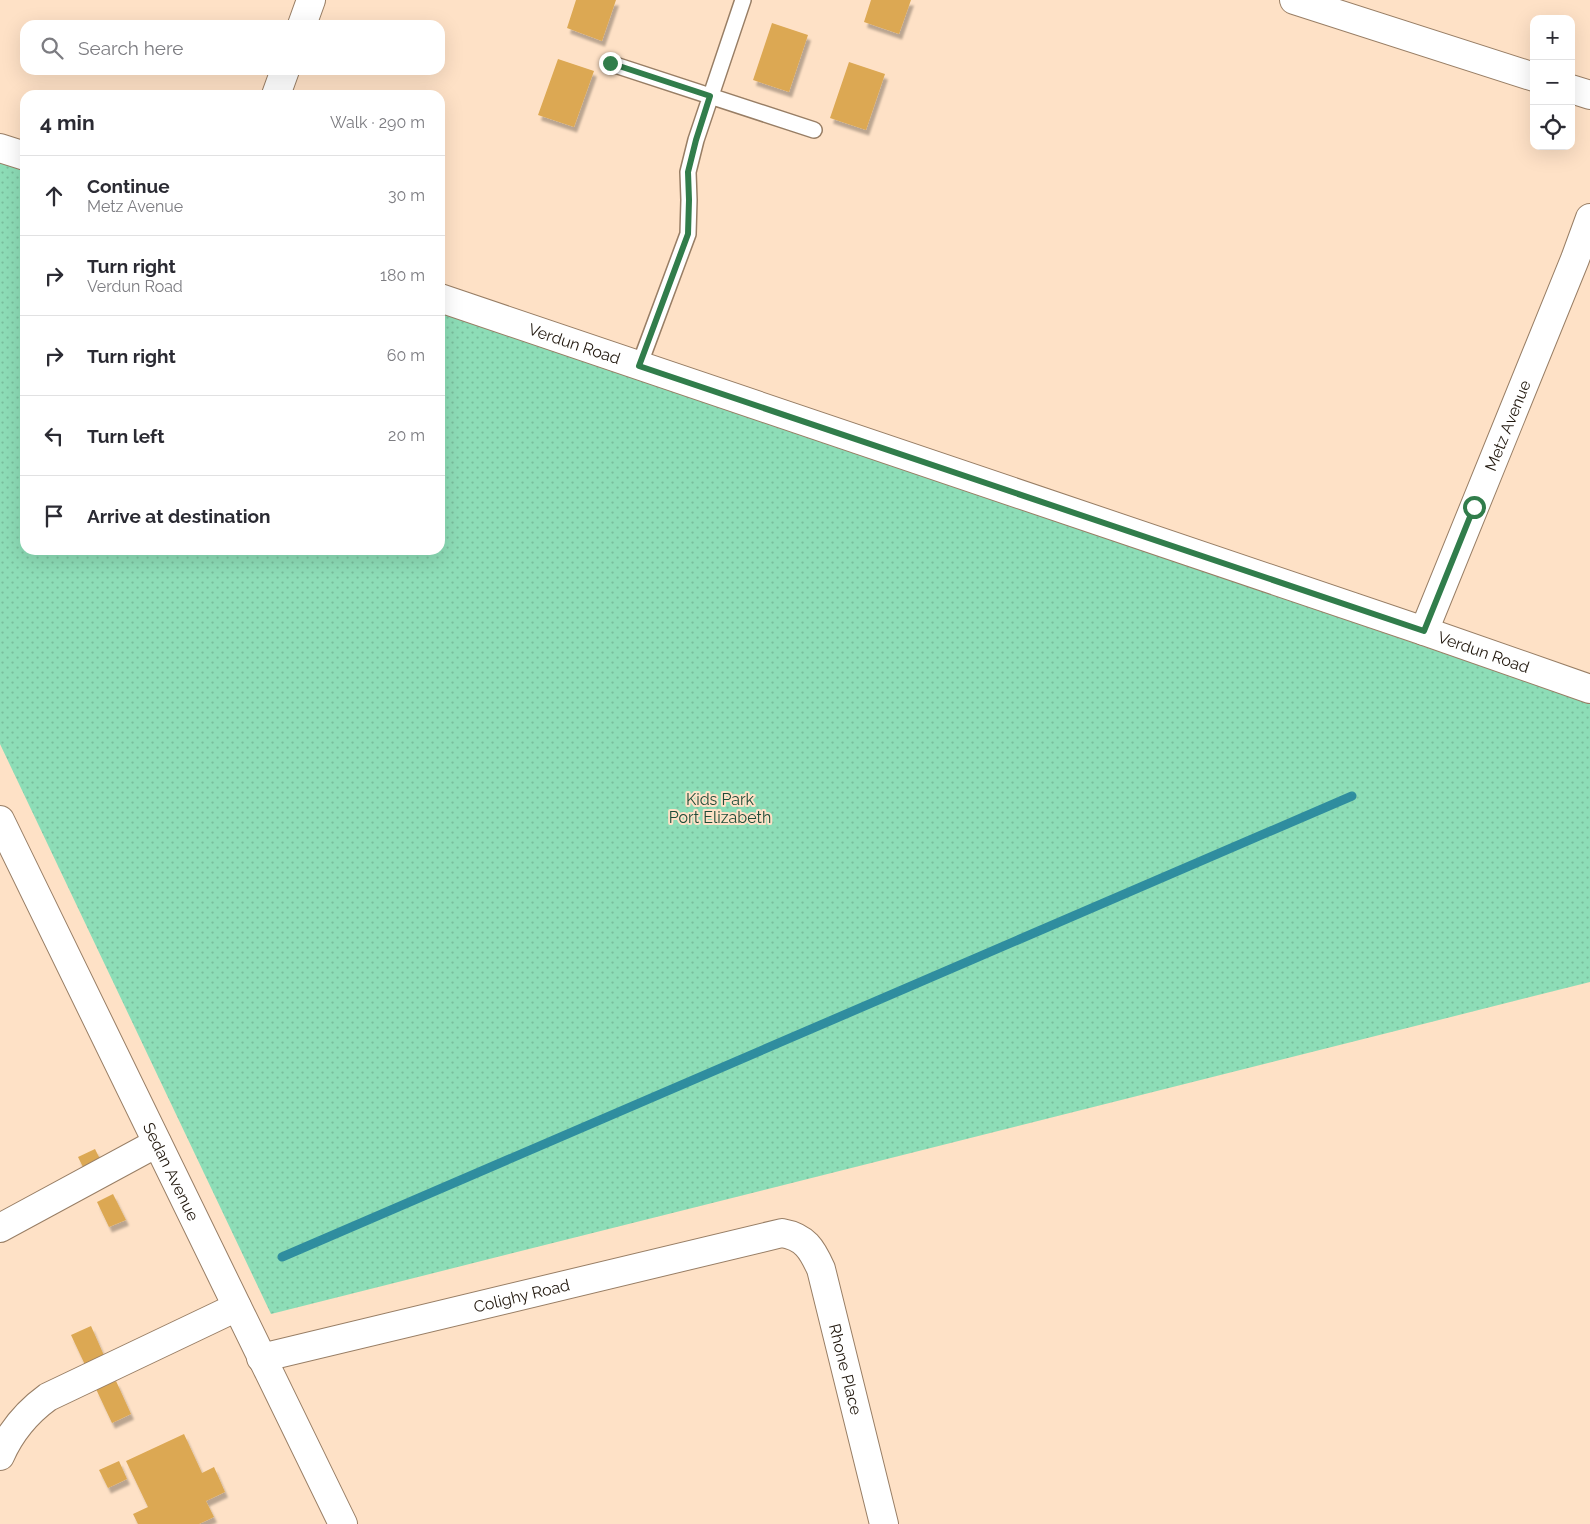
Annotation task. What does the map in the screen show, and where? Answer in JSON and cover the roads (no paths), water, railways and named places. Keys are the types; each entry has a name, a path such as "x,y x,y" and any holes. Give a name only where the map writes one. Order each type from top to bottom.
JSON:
{"street":[{"path":"304,20 311,0"},
{"path":"1294,0 1530,76"},
{"path":"278,90 283,75"},
{"path":"1575,90 1590,95"},
{"path":"0,148 20,154"},
{"name":"Metz Avenue","path":"1424,631 1583,262 1590,218"},
{"name":"Verdun Road","path":"445,300 1590,689"},
{"name":"Sedan Avenue","path":"0,820 342,1524"},
{"path":"0,1228 157,1143"},
{"name":"Colighy Road","path":"261,1358 782,1233"},
{"name":"Rhone Place","path":"782,1233 795,1235 805,1242 814,1253 821,1269 884,1524"},
{"path":"0,1456 16,1426 32,1408 48,1398 237,1307"}],"lane":[{"path":"639,366 688,234 688,172 710,96 743,0"},
{"path":"610,63 814,130"}],"waterway":[{"path":"282,1257 1352,796"}],"park label":[{"name":"Kids Park Port Elizabeth","path":"720,808"}]}
